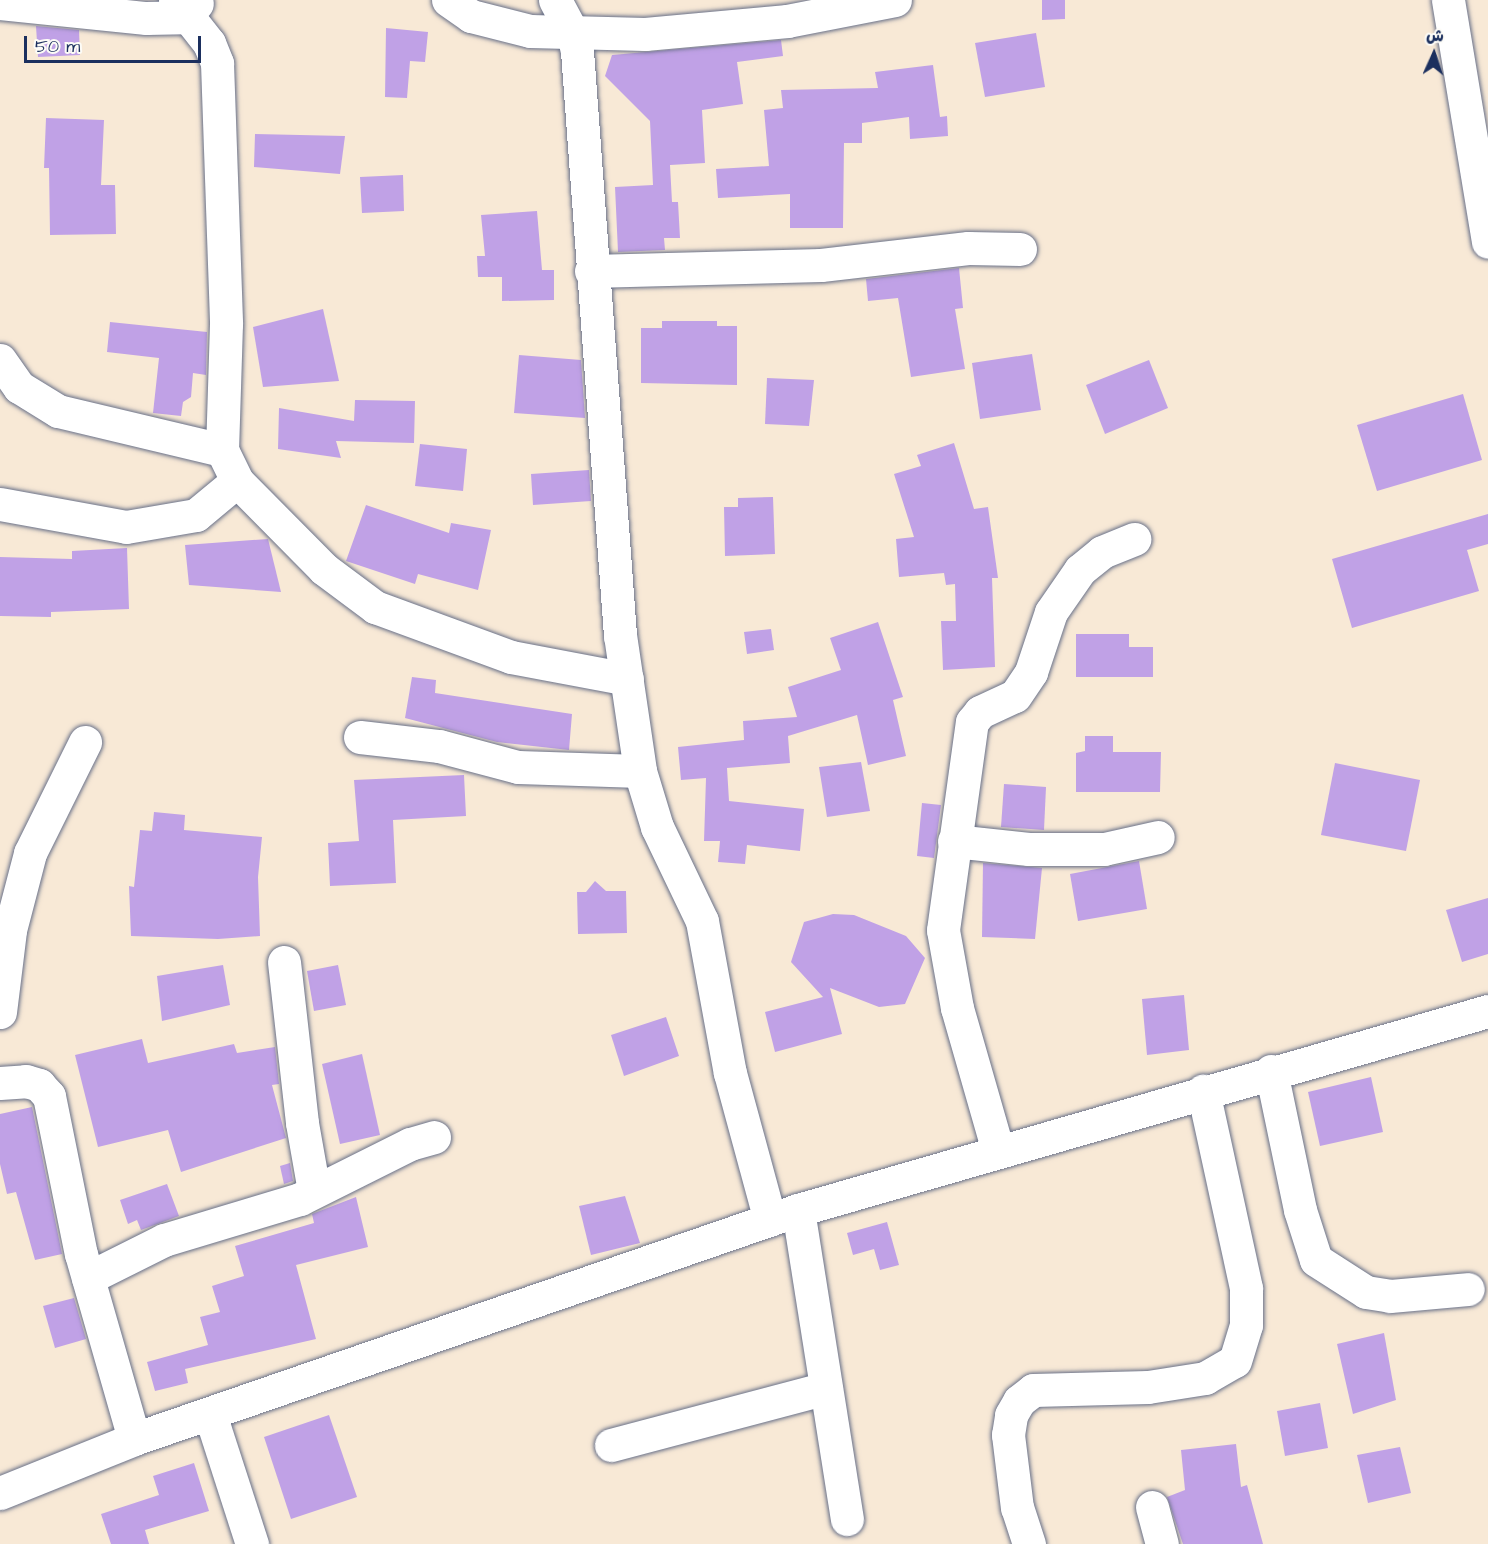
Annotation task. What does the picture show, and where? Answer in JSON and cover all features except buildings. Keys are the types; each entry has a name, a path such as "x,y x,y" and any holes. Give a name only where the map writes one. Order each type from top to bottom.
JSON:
{"street":[{"path":"448,0 471,16 497,25 573,34 728,29 895,0"},
{"path":"555,0 573,34 591,271 627,679 640,771 657,827 702,921 728,1062 784,1215 826,1388 847,1519"},
{"path":"1448,0 1488,242"},
{"path":"20,3 107,16 187,6 209,43 217,63 226,324 222,450 237,482 324,569 375,606 511,657 627,679"},
{"path":"591,271 821,265 968,248 1020,249"},
{"path":"0,360 19,387 58,411 222,450"},
{"path":"0,504 126,527 196,515 237,482"},
{"path":"998,1151 957,1008 943,930 972,722 980,712 1015,696 1031,672 1052,612 1080,570 1102,552 1135,539"},
{"path":"360,737 439,746 518,767 640,771"},
{"path":"0,1012 10,930 30,853 85,742"},
{"path":"954,841 1029,849 1104,849 1158,837"},
{"path":"284,962 302,1123 314,1191"},
{"path":"0,1493 134,1439 784,1215 1271,1071 1488,1011"},
{"path":"1271,1071 1300,1210 1316,1260 1366,1292 1390,1296 1468,1289"},
{"path":"0,1083 26,1081 39,1085 49,1096 88,1278 134,1439"},
{"path":"1029,1544 1017,1508 1008,1435 1011,1415 1019,1401 1033,1390 1148,1387 1205,1378 1234,1361 1246,1325 1246,1288 1203,1091"},
{"path":"88,1278 164,1240 272,1210 434,1137"},
{"path":"611,1444 826,1388"},
{"path":"210,1414 252,1544"},
{"path":"1152,1507 1162,1544"}]}
